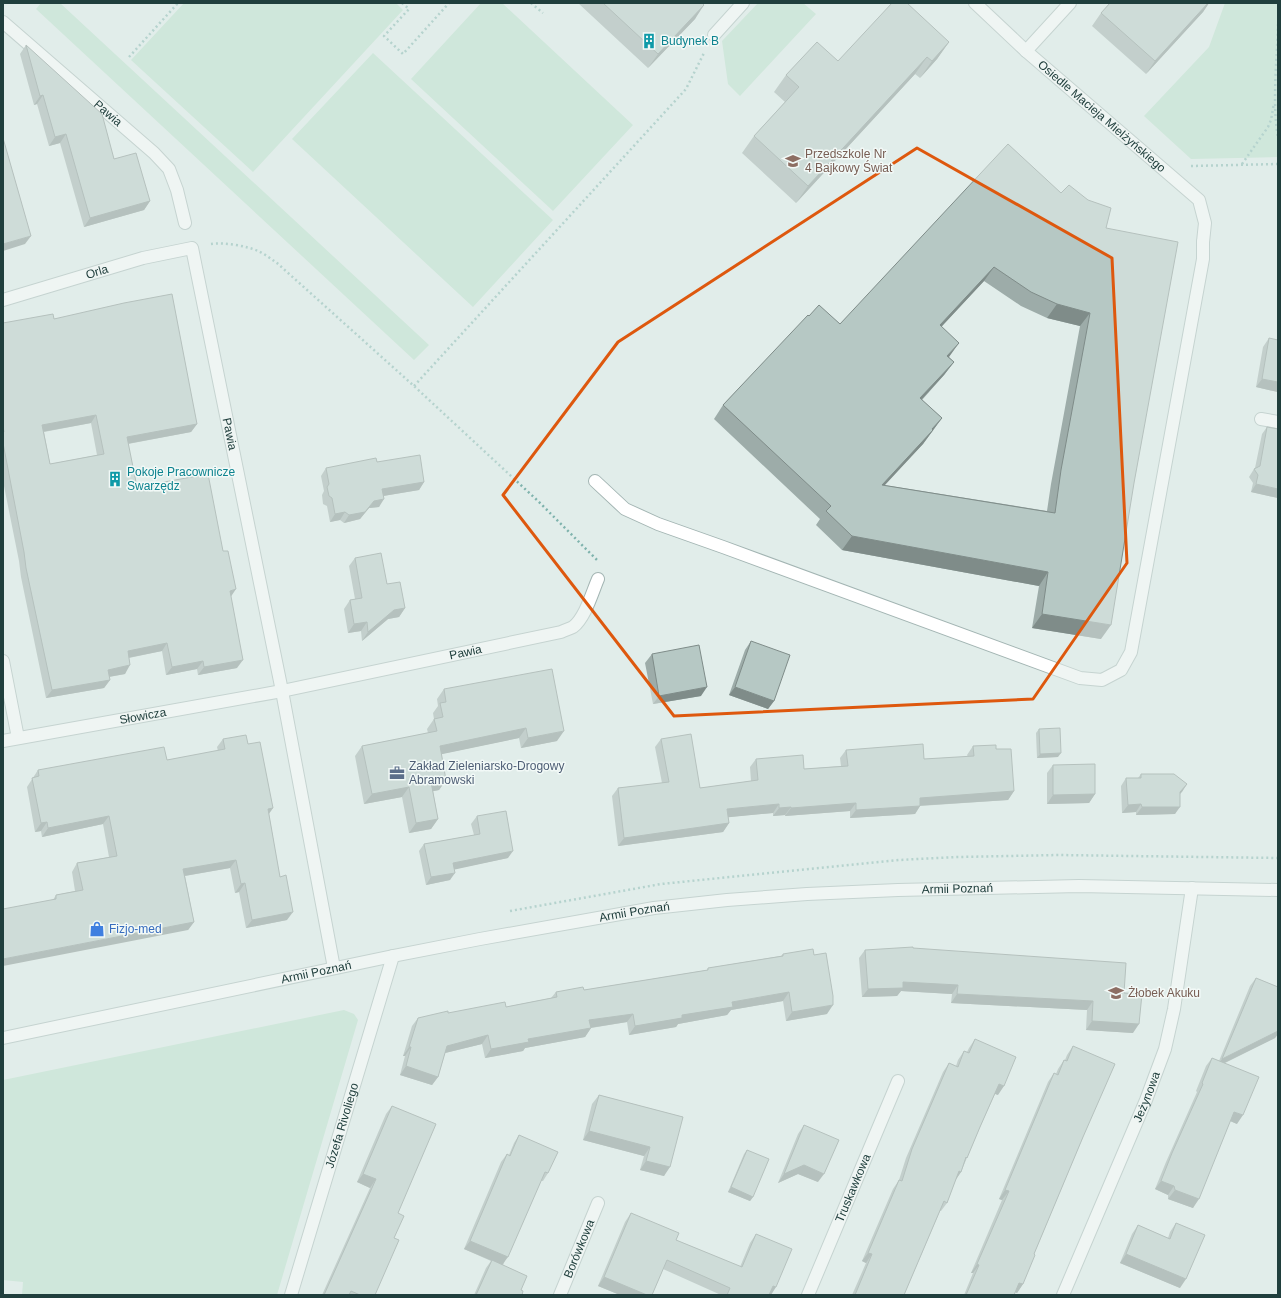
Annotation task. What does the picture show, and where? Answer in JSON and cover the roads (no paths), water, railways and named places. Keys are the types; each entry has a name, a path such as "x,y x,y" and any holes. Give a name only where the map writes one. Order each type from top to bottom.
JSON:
{"street":[{"path":"714,34 742,3"},
{"name":"Osiedle Macieja Mielżyńskiego","path":"595,482 625,509 658,524 1080,678 1102,680 1121,670 1132,652 1200,271 1205,223 1199,200 1026,51 975,3"},
{"path":"1026,51 1070,3"},
{"name":"Pawia","path":"3,22 154,153 169,169 177,190 185,223"},
{"name":"Pawia","path":"192,248 282,691 334,968"},
{"name":"Orla","path":"3,300 144,258 192,248"},
{"path":"1261,419 1278,422"},
{"name":"Pawia","path":"282,691 561,632 572,627 578,621 589,602 598,580"},
{"path":"3,661 18,738"},
{"name":"Słowicza","path":"3,741 282,691"},
{"name":"Armii Poznań","path":"3,1038 393,956 654,908 727,900 807,894 936,889 1078,886 1278,890"},
{"name":"Jeżynowa","path":"1063,1295 1146,1100 1165,1048 1174,1009 1192,888"},
{"name":"Józefa Rivoliego","path":"292,1295 393,956"},
{"name":"Truskawkowa","path":"808,1295 898,1081"},
{"name":"Borówkowa","path":"560,1295 598,1203"}],"place":[{"name":"Budynek B","path":"649,41"},
{"name":"Przedszkole Nr 4 Bajkowy Świat","path":"793,161"},
{"name":"Pokoje Pracownicze Swarzędz","path":"115,479"},
{"name":"Zakład Zieleniarsko-Drogowy Abramowski","path":"397,773"},
{"name":"Fizjo-med","path":"97,929"},
{"name":"Żłobek Akuku","path":"1116,993"}]}
